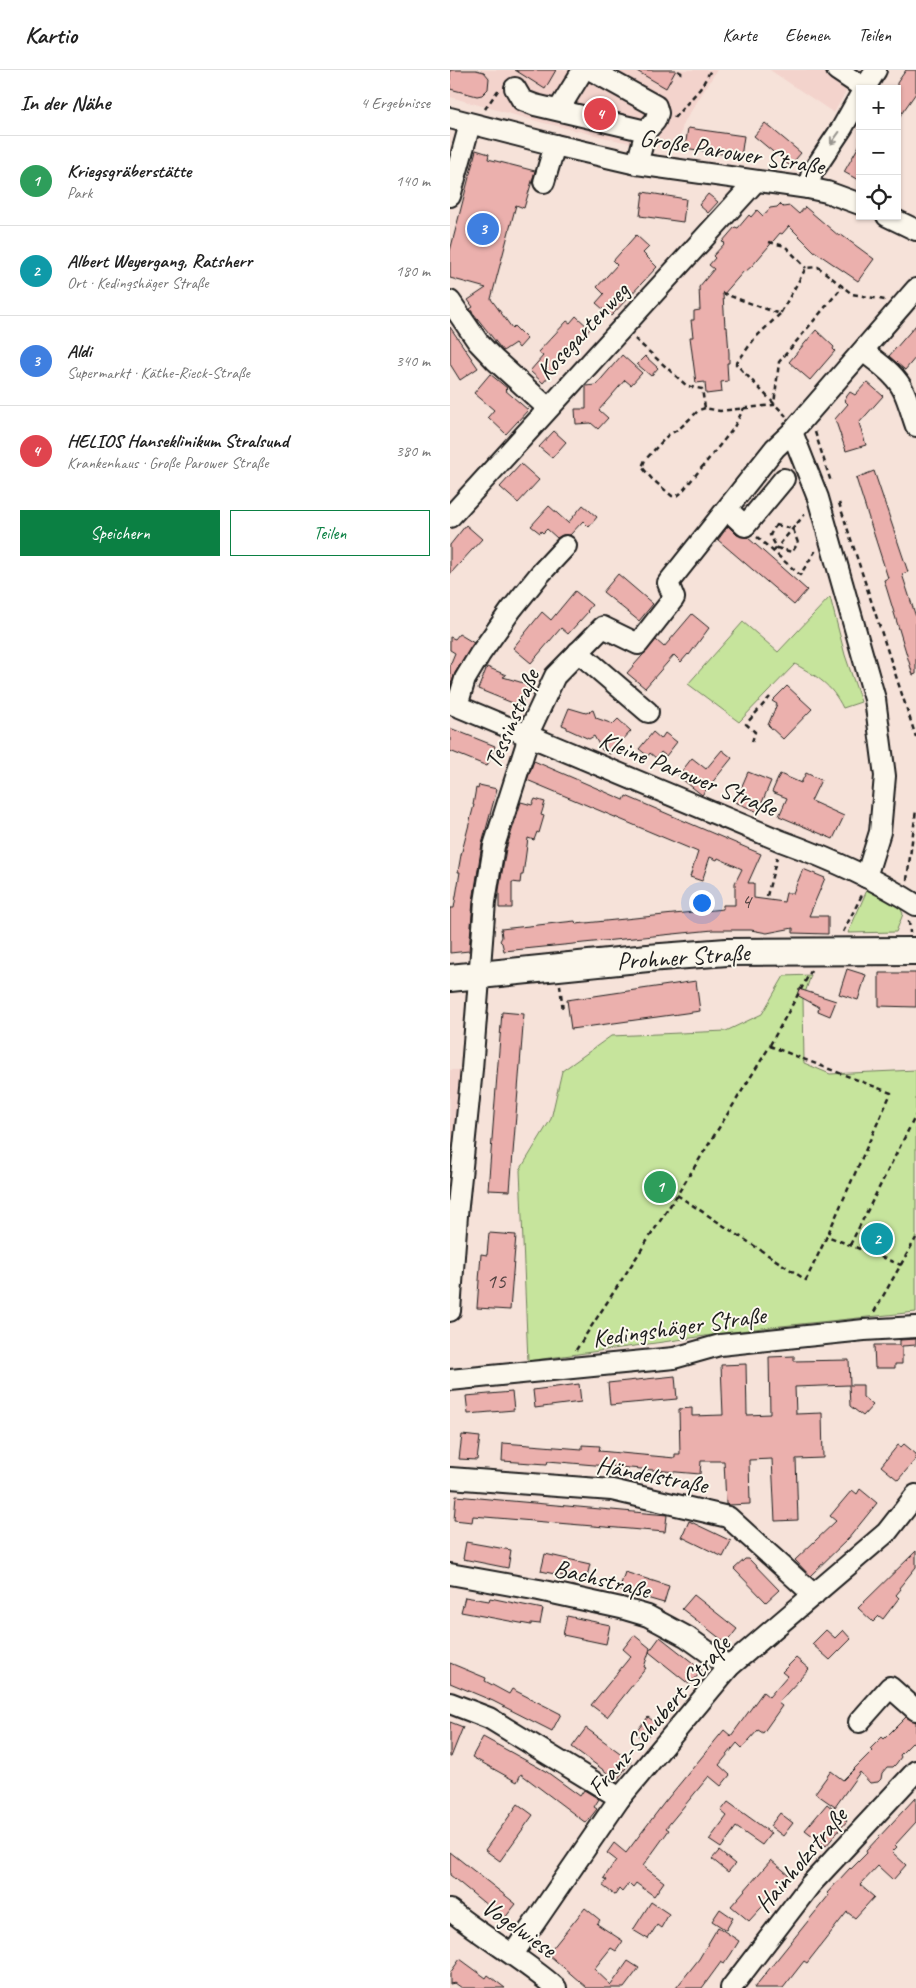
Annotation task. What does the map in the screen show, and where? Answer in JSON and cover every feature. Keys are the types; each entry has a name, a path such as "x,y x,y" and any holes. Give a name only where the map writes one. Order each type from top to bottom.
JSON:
{"main road":[{"name":"Prohner Straße","path":"450,978 727,952 916,951"}],"street":[{"path":"559,109 583,70"},
{"path":"591,70 656,106 658,113 646,131 637,164"},
{"path":"837,70 856,85"},
{"path":"867,85 876,70"},
{"path":"509,85 522,100 535,105 559,109 646,131"},
{"path":"808,188 812,172 842,128 856,103"},
{"name":"Große Parower Straße","path":"450,118 637,164 808,188 827,192 856,203"},
{"path":"450,196 470,124"},
{"path":"544,182 555,145"},
{"name":"Kosegartenweg","path":"450,517 756,181"},
{"path":"895,220 916,230"},
{"name":"Tessinstraße","path":"450,1311 453,1215 480,974 485,902 494,846 526,746 527,736 555,676 603,627 638,644 674,598 668,583 776,448 910,296"},
{"path":"450,301 478,342 548,408"},
{"path":"863,351 910,390 916,426"},
{"path":"799,423 818,498 875,699 885,776 880,832 866,877"},
{"path":"727,509 745,526 784,479"},
{"path":"453,705 465,679 480,654 522,596 566,546"},
{"path":"578,652 648,712"},
{"name":"Kleine Parower Straße","path":"453,705 825,857 910,901"},
{"name":"Kedingshäger Straße","path":"450,1380 674,1358 720,1345 864,1330 916,1327"},
{"name":"Händelstraße","path":"450,1478 612,1490 728,1517 814,1595"},
{"name":"Franz-Schubert-Straße","path":"513,1954 620,1798 729,1667 887,1532 916,1496"},
{"name":"Bachstraße","path":"450,1574 539,1590 621,1608 648,1616 688,1637 729,1667"},
{"path":"860,1722 890,1687 916,1710"},
{"path":"450,1704 489,1718 620,1798"},
{"name":"Hainholzstraße","path":"731,1988 810,1885 916,1771"},
{"name":"Vogelwiese","path":"450,1910 478,1933 513,1954 556,1988"}],"path":[{"path":"678,71 681,73 684,70"},
{"path":"669,124 700,89 711,70"},
{"path":"470,124 509,85"},
{"path":"769,242 784,246 806,268 818,267 852,294 910,296"},
{"path":"806,268 780,314 756,338 736,364 774,405 799,423 832,483"},
{"path":"774,405 779,362 843,286"},
{"path":"722,293 780,314"},
{"path":"622,327 687,386 702,389 705,408"},
{"path":"744,408 734,429 677,496 672,496 642,467 645,460 668,435 699,410 705,408 720,411 744,408 774,405"},
{"path":"774,552 818,498"},
{"path":"838,501 916,737"},
{"path":"776,525 792,529 798,543 792,552 777,548 770,535 776,525"},
{"path":"745,526 800,575 828,532"},
{"path":"752,742 755,732 746,724 770,698"},
{"path":"910,901 916,810"},
{"path":"767,896 782,841"},
{"path":"841,936 866,886 866,877"},
{"path":"564,1369 677,1195 770,1046 813,967"},
{"path":"560,983 563,1011"},
{"path":"677,1195 806,1280 891,1093 770,1046"},
{"path":"850,1245 916,1115"},
{"path":"827,1236 901,1265"},
{"path":"864,1330 916,1238"}],"shaded area":[{"path":"450,70 717,70 683,124 677,151 620,141 544,123 450,97"},
{"path":"770,70 858,70 834,113"},
{"path":"450,1070 462,1070 450,1196"}],"green space":[{"path":"830,597 845,655 861,702 843,708 829,687 811,673 795,664 739,722 688,684 743,622 778,652"},
{"path":"868,888 900,907 903,914 896,932 848,933"},
{"path":"811,975 803,999 804,1063 830,1074 916,1070 916,1312 762,1328 528,1361 520,1170 551,1119 562,1071 611,1036 726,1031 762,1014 784,976"}],"building":[{"path":"450,70 476,70 484,72 489,78 488,89 482,95 477,96 450,89"},
{"path":"515,70 556,70 545,89"},
{"path":"635,70 676,70 666,88"},
{"path":"906,70 916,70 916,93 901,114 901,85 897,85"},
{"path":"765,123 801,153 790,166 754,136"},
{"path":"688,128 744,136 741,157 685,148"},
{"path":"476,150 489,154 488,159 535,171 524,208 516,205 491,299 512,328 514,326 527,339 519,348 515,343 503,351 470,309 473,307 468,300 486,288 450,278 450,251"},
{"path":"856,151 856,179 844,172"},
{"path":"643,192 686,199 683,222 640,216"},
{"path":"708,194 718,202 708,213 699,205"},
{"path":"780,204 783,207 790,206 799,214 805,207 839,236 840,234 874,259 858,281 814,251 789,226 782,234 780,233 752,266 744,271 723,295 729,353 729,363 727,363 728,381 721,382 722,392 706,394 705,382 696,383 690,337 693,337 691,320 694,320 694,311 700,310 699,287 714,269 709,265 715,258 713,256 725,243 722,242 735,227 738,228 749,215 751,217 757,210 763,216 770,208 777,207"},
{"path":"636,235 649,247 643,253 657,267 611,316 596,303 604,294 597,287 617,265 613,261"},
{"path":"576,316 590,329 543,383 530,371 543,356 538,352 567,321 570,323"},
{"path":"916,325 916,357 905,370 889,356"},
{"path":"450,327 478,368 460,380 450,364"},
{"path":"816,330 834,347 835,351 810,380 789,362"},
{"path":"622,355 642,373 631,385 625,380 599,410 608,418 598,429 591,423 576,424 575,409 586,409 586,386 596,385"},
{"path":"645,356 658,368 651,376 637,364"},
{"path":"490,374 507,388 505,390 528,410 506,434 488,417 494,410 474,393"},
{"path":"867,382 883,396 859,423 866,445 846,451 835,419 848,404 844,400 850,392 855,395"},
{"path":"554,431 566,442 552,458 539,447"},
{"path":"521,464 539,480 518,503 500,487"},
{"path":"874,471 908,572 902,574 916,617 916,674 913,675 884,580 888,578 856,478"},
{"path":"583,505 597,517 589,527 583,521 570,535 563,535 557,538 547,529 540,533 531,526 549,506 568,523"},
{"path":"466,525 482,539 450,574 450,545"},
{"path":"728,526 737,535 747,537 807,590 794,605 718,540"},
{"path":"618,574 653,604 639,621 603,592"},
{"path":"575,591 592,605 588,612 568,634 561,628 531,663 513,648 542,612 551,620"},
{"path":"692,614 709,628 689,655 681,662 674,655 645,688 627,673 656,640 664,647"},
{"path":"459,634 474,643 455,673 450,688 450,665 455,653 450,650 450,637 455,639"},
{"path":"487,667 506,675 503,677 530,685 520,706 478,689"},
{"path":"787,686 812,709 783,739 768,725 777,704 772,701"},
{"path":"569,708 586,713 593,710 596,718 613,724 618,719 631,731 610,754 602,750 594,736 589,739 562,725"},
{"path":"450,728 495,746 487,766 450,751"},
{"path":"653,732 661,739 665,733 677,742 666,756 661,752 656,758 650,753 648,756 639,749"},
{"path":"722,750 732,758 702,795 678,776 692,758 706,769"},
{"path":"534,761 624,800 626,796 761,854 748,883 754,883 754,898 784,902 786,893 793,893 803,869 825,878 809,916 828,916 828,934 793,933 793,928 767,933 751,930 713,930 504,951 500,941 502,937 501,929 575,921 576,924 723,909 723,905 735,905 735,883 742,869 718,858 717,860 710,857 702,881 690,877 698,852 527,780"},
{"path":"748,772 771,781 758,812 735,802"},
{"path":"806,773 821,780 811,801 844,816 833,839 779,816 787,798 772,792 780,774 801,783"},
{"path":"479,785 497,789 482,844 473,901 469,951 450,953 450,908 454,908 461,855 474,805 476,788 478,789"},
{"path":"535,799 545,802 541,815 544,816 539,833 537,832 534,840 528,838 523,875 521,875 520,883 512,882 512,908 499,908 499,890 506,849 521,802 532,805"},
{"path":"847,969 866,975 858,1000 839,994"},
{"path":"879,973 916,973 916,1007 879,1006"},
{"path":"696,981 700,1011 571,1029 567,1000"},
{"path":"799,989 836,1001 830,1016 818,1011 819,1007 797,995"},
{"path":"502,1012 524,1014 510,1191 488,1190"},
{"path":"489,1233 516,1235 510,1310 477,1308 481,1254 487,1255"},
{"path":"916,1339 916,1345 902,1346 902,1364 895,1364 895,1368 875,1368 874,1345 900,1345 900,1340"},
{"path":"794,1356 794,1361 849,1360 850,1385 863,1385 863,1397 873,1405 863,1416 850,1406 849,1385 795,1387 796,1414 822,1413 823,1458 796,1459 798,1520 775,1521 772,1459 749,1460 750,1504 729,1505 726,1504 724,1461 701,1461 700,1474 548,1461 547,1464 502,1461 503,1443 582,1449 582,1445 600,1446 599,1451 675,1458 675,1454 680,1454 679,1409 692,1408 692,1416 723,1415 721,1365 746,1364 747,1415 770,1414 769,1357"},
{"path":"675,1376 677,1399 610,1405 608,1383"},
{"path":"579,1384 581,1402 535,1408 533,1390"},
{"path":"512,1392 514,1410 468,1414 466,1396"},
{"path":"462,1435 480,1437 477,1460 459,1459"},
{"path":"904,1444 916,1454 916,1459 898,1480 881,1466 898,1445 901,1447"},
{"path":"860,1489 877,1503 848,1539 810,1576 795,1560 836,1521 830,1516 852,1490 857,1494"},
{"path":"456,1496 667,1515 665,1532 473,1516 472,1522 454,1520"},
{"path":"689,1521 731,1541 723,1557 682,1537"},
{"path":"466,1542 511,1550 508,1568 463,1559"},
{"path":"916,1551 916,1567 899,1588 901,1589 896,1595 899,1598 883,1619 879,1616 873,1622 858,1608"},
{"path":"545,1554 590,1564 586,1581 541,1571"},
{"path":"745,1559 749,1559 779,1590 766,1602 734,1569"},
{"path":"625,1572 669,1586 664,1603 619,1590"},
{"path":"694,1595 737,1629 726,1643 682,1609"},
{"path":"465,1597 489,1601 490,1598 543,1609 540,1624 531,1623 531,1625 461,1612"},
{"path":"567,1616 610,1625 606,1644 563,1635"},
{"path":"826,1630 835,1638 843,1630 851,1639 830,1660 812,1644"},
{"path":"634,1635 650,1648 644,1667 646,1668 607,1717 591,1705 631,1656 623,1649"},
{"path":"660,1637 702,1670 690,1685 649,1652"},
{"path":"796,1658 809,1669 778,1703 782,1706 763,1733 758,1730 742,1748 737,1743 719,1765 730,1775 721,1786 709,1776 666,1828 669,1830 643,1866 664,1882 654,1896 636,1883 633,1887 629,1883 622,1892 619,1889 615,1895 603,1886 607,1880 604,1878 616,1860 607,1853 614,1843 626,1853 724,1730 731,1736 763,1692 769,1697 787,1676 782,1672"},
{"path":"450,1663 486,1678 485,1681 509,1694 512,1689 561,1714 552,1731 493,1701 450,1683"},
{"path":"648,1717 657,1724 644,1740 635,1733"},
{"path":"906,1717 916,1722 916,1739 900,1755 901,1757 893,1767 887,1767 878,1782 870,1783 860,1772 835,1807 815,1793 831,1771 843,1780 872,1751 870,1749 882,1737 884,1739"},
{"path":"450,1722 463,1727 451,1757 450,1757"},
{"path":"586,1728 631,1761 617,1780 572,1747"},
{"path":"483,1737 547,1772 580,1796 584,1790 599,1799 594,1807 597,1809 586,1823 521,1774 517,1782 472,1757"},
{"path":"916,1797 916,1822 895,1845 897,1847 892,1852 906,1865 893,1880 878,1866 860,1885 874,1897 855,1918 847,1912 807,1963 804,1961 783,1988 754,1988 829,1895 827,1893 867,1853 866,1851"},
{"path":"728,1802 771,1833 762,1845 736,1827 721,1848 709,1840 727,1816 721,1811"},
{"path":"518,1804 533,1815 500,1861 485,1850"},
{"path":"827,1804 847,1821 826,1846 805,1830"},
{"path":"780,1813 793,1823 783,1836 770,1826"},
{"path":"719,1851 735,1864 728,1872 712,1859"},
{"path":"450,1852 516,1904 504,1919 450,1875"},
{"path":"771,1860 789,1875 772,1898 749,1921 731,1906"},
{"path":"651,1902 669,1914 661,1928 657,1925 648,1939 633,1930"},
{"path":"585,1908 600,1920 597,1924 623,1941 616,1951 611,1948 594,1969 611,1985 628,1961 639,1968 624,1988 587,1988 548,1954"},
{"path":"720,1909 733,1918 726,1930 712,1921"},
{"path":"718,1927 739,1941 731,1954 724,1964 721,1962 702,1988 676,1988 699,1959"},
{"path":"460,1959 486,1978 488,1975 505,1988 462,1988 455,1983 450,1984 450,1973"}],"place":[{"name":"HELIOS Hanseklinikum Stralsund","path":"600,114"},
{"name":"Aldi","path":"483,229"},
{"name":"Kriegsgräberstätte","path":"660,1187"},
{"name":"Albert Weyergang, Ratsherr","path":"877,1239"}]}
